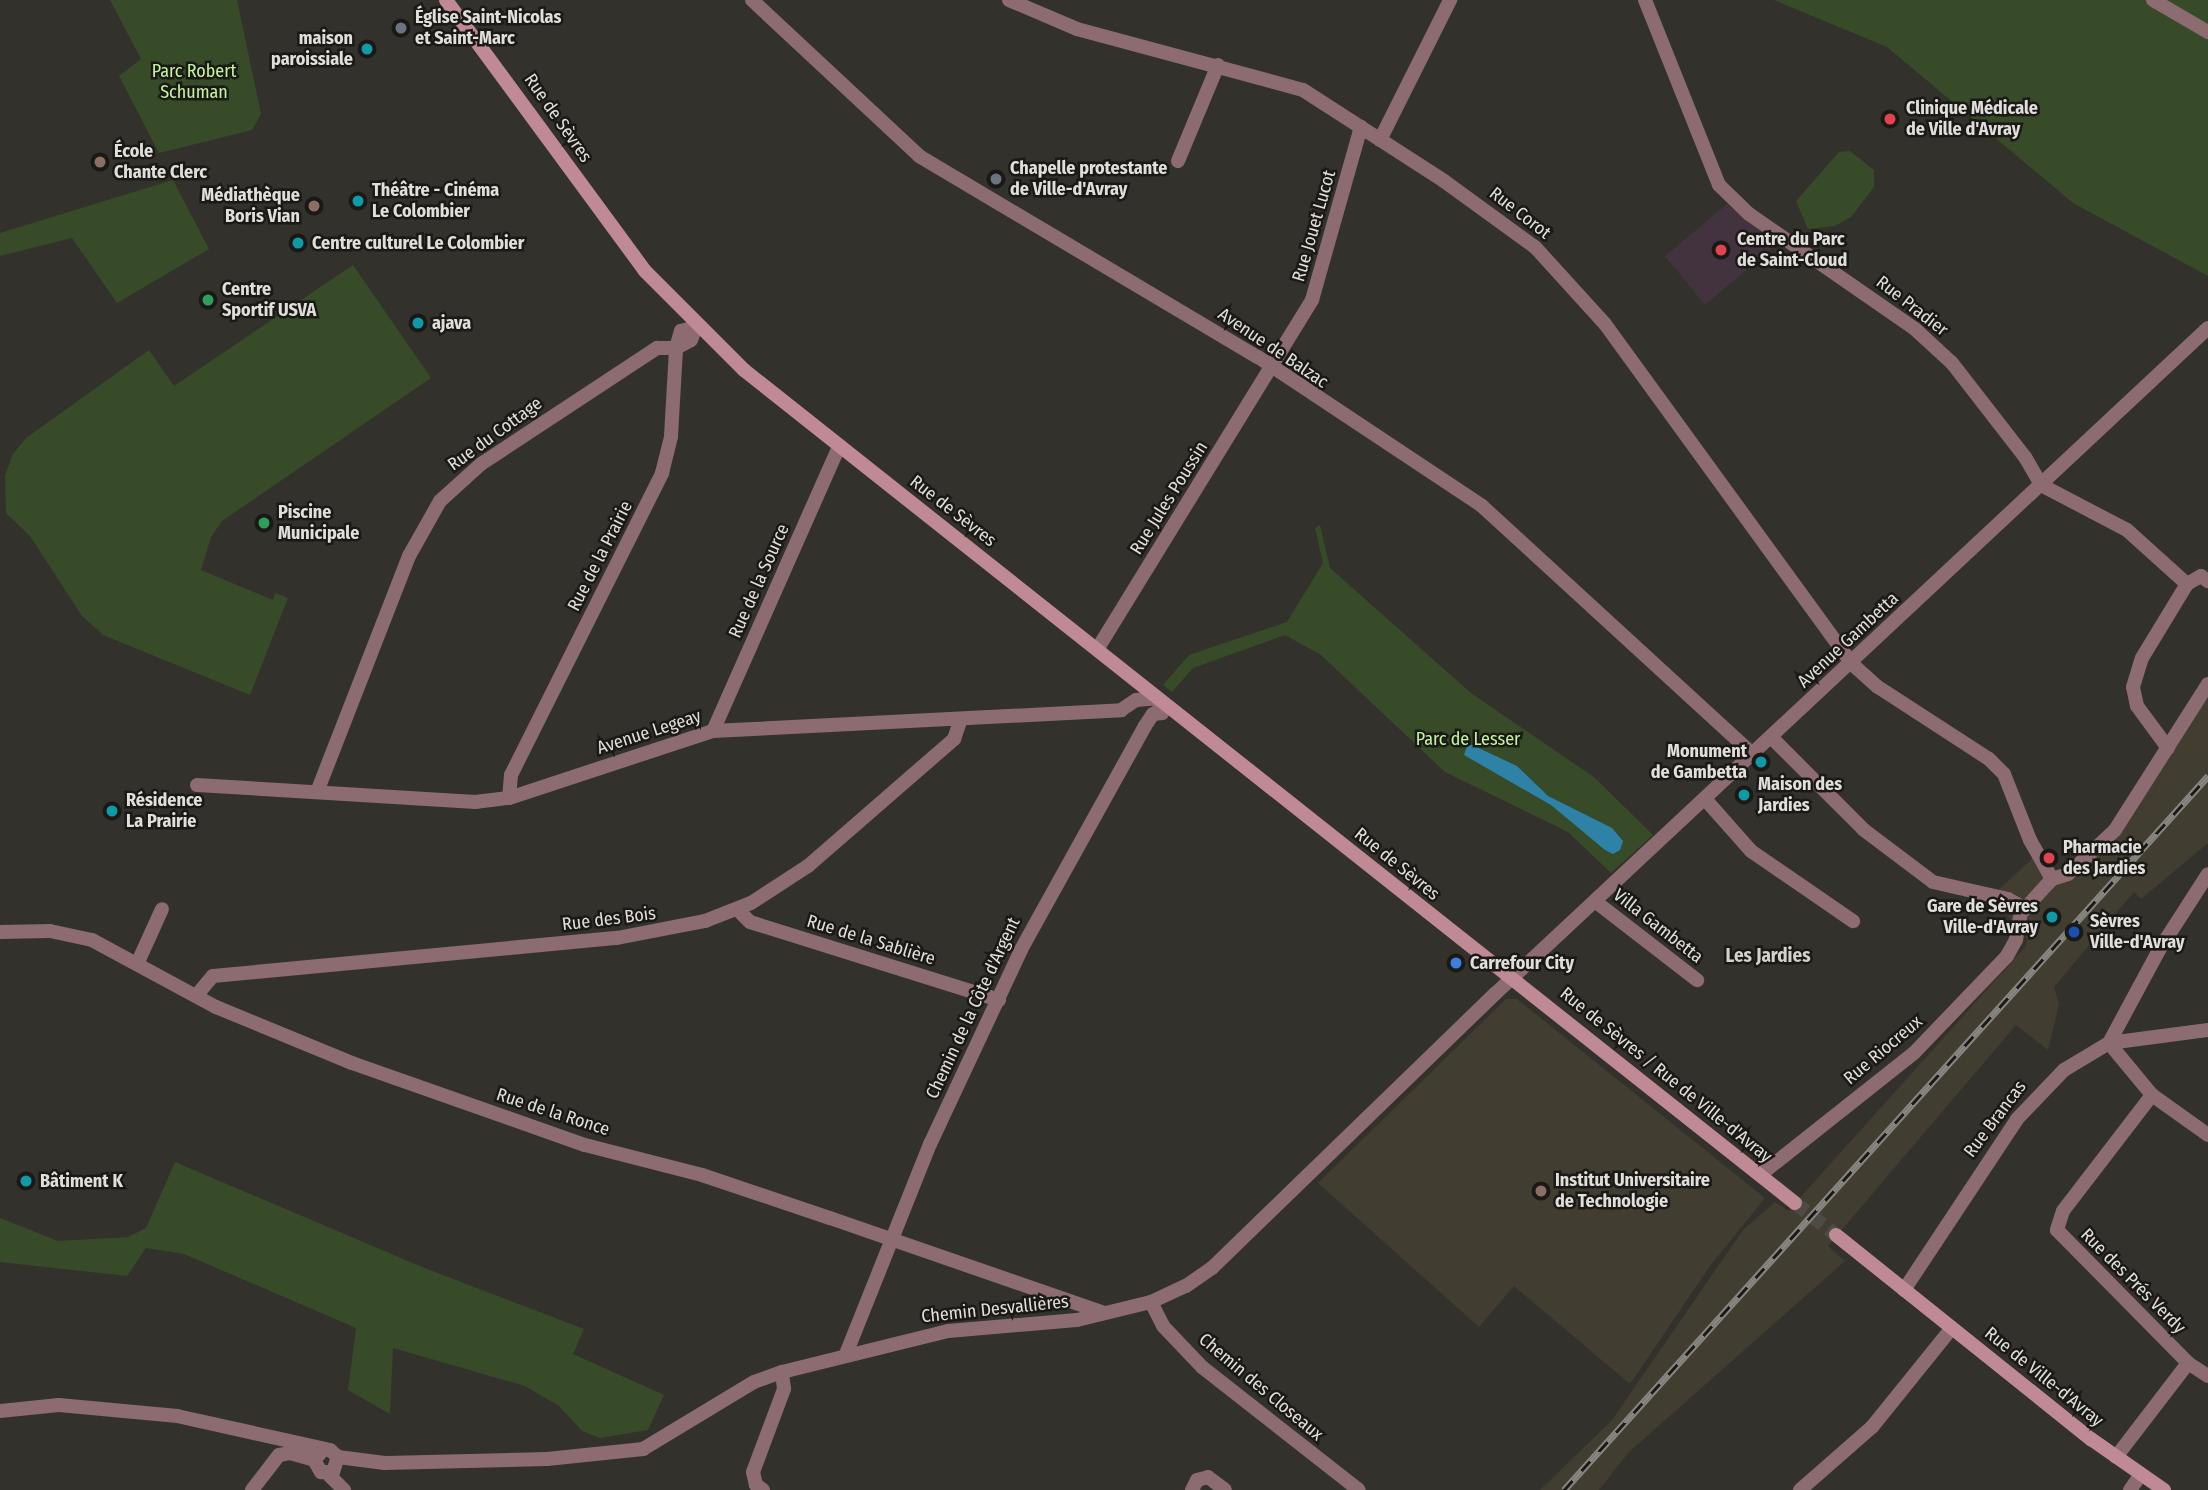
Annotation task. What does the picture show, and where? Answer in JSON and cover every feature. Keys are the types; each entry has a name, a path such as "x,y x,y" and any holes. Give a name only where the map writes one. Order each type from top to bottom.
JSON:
{"main road":[{"name":"Rue de Sèvres","path":"446,0 616,233 696,327 839,446 1098,648 1157,698 1512,978"},
{"name":"Rue de Sèvres / Rue de Ville-d'Avray","path":"1512,978 1795,1203"},
{"name":"Rue de Ville-d'Avray","path":"1836,1236 2116,1457 2164,1490"}],"street":[{"name":"Avenue de Balzac","path":"752,0 919,156 1271,367 1482,506 1754,755"},
{"name":"Rue Corot","path":"1009,0 1077,29 1303,90 1490,212 1571,283 1605,324 1851,663"},
{"path":"1380,140 1450,0"},
{"name":"Rue Pradier","path":"1644,0 1719,185 1749,214 1915,329 1952,363 2025,457 2041,485"},
{"path":"2153,0 2208,32"},
{"path":"1178,161 1218,65"},
{"name":"Rue Jouet Lucot","path":"1271,367 1319,283 1361,127"},
{"path":"676,348 681,331 696,327"},
{"name":"Avenue Gambetta","path":"1512,978 1754,755 2208,328"},
{"name":"Rue du Cottage","path":"317,792 409,556 440,500 481,464 605,381 657,348 676,348"},
{"name":"Rue de la Prairie","path":"509,798 511,775 662,473 671,436 676,348"},
{"name":"Rue Jules Poussin","path":"1098,648 1271,367"},
{"name":"Rue de la Source","path":"713,731 839,446"},
{"path":"2041,485 2127,530 2187,584"},
{"path":"2168,748 2137,706 2133,687 2142,658 2187,584 2201,576 2208,581"},
{"path":"1851,663 1878,687 1989,759 2004,774 2030,840 2052,878"},
{"path":"1772,738 1864,830 1933,883 2008,899 2024,908 2052,878 2062,878 2115,830 2208,684"},
{"name":"Avenue Legeay","path":"197,785 475,803 509,798 713,731 1121,710 1136,699 1157,698"},
{"name":"Chemin de la Côte d'Argent","path":"846,1354 889,1239 1052,887 1145,726 1153,715 1162,713 1157,698"},
{"name":"Rue des Bois","path":"196,996 213,976 658,933 737,909 808,866 954,738 961,719"},
{"path":"1705,799 1751,851 1853,921"},
{"path":"2208,874 2159,950 2109,1043 2152,1095 2208,1135"},
{"name":"Villa Gambetta","path":"1596,902 1697,980"},
{"name":"Rue Riocreux","path":"1760,1175 1914,1053 2007,956 2016,940 2024,908"},
{"path":"138,962 162,909"},
{"name":"Rue de la Sablière","path":"737,909 750,922 999,1000"},
{"name":"Rue de la Ronce","path":"0,932 72,935 138,962 196,996 296,1042 521,1123 702,1175 1106,1314"},
{"name":"Chemin Desvallières","path":"338,1457 385,1463 547,1459 643,1449 754,1382 782,1372 846,1354 948,1331 1061,1323 1151,1302 1186,1286 1212,1268 1512,978"},
{"name":"Rue Brancas","path":"1904,1290 1924,1255 2039,1091 2109,1043 2208,1030"},
{"name":"Rue des Prés Verdy","path":"2152,1095 2063,1211 2057,1230 2188,1363"},
{"name":"Chemin des Closeaux","path":"1151,1302 1163,1326 1202,1367 1359,1490"},
{"path":"1800,1490 1872,1427 1952,1328"},
{"path":"2116,1457 2188,1363 2208,1376"},
{"path":"763,1490 756,1485 753,1472 784,1389 782,1372"},
{"path":"0,1411 59,1405 177,1416 271,1438 319,1455"},
{"path":"271,1438 279,1455"},
{"path":"252,1490 279,1455 290,1453 338,1457 337,1468 328,1474"},
{"path":"319,1455 320,1472 328,1474 344,1490"},
{"path":"2130,1490 2141,1474"},
{"path":"1192,1490 1197,1480 1208,1477 1225,1490"}],"shaded area":[{"name":"Centre du Parc de Saint-Cloud","path":"1727,204 1777,244 1705,305 1665,256"},
{"path":"2208,694 2208,843 2141,899 2134,892 2054,987 2059,1004 2048,1050 2016,1025 1828,1246 1845,1261 1629,1452 1599,1490 1540,1490 1612,1420 1743,1230 1775,1202 1788,1211 2026,946 2027,938 1991,897 2038,853 2065,882 2122,826"},
{"name":"Institut Universitaire de Technologie","path":"1506,999 1517,999 1765,1198 1710,1266 1630,1384 1514,1286 1479,1327 1318,1183"}],"green space":[{"name":"Parc Robert Schuman","path":"110,0 237,0 261,114 252,130 159,153 119,76 141,59"},
{"path":"1774,0 2208,0 2208,276 2073,203 1887,47"},
{"path":"1850,151 1874,170 1874,187 1851,217 1835,226 1808,229 1796,201 1839,152"},
{"path":"173,180 209,249 117,303 72,238 0,256 0,233"},
{"path":"353,265 431,378 222,521 211,537 201,570 273,600 275,593 288,598 250,695 103,635 82,616 30,536 6,513 5,475 13,454 26,438 149,350 174,386"},
{"name":"Parc de Lesser","path":"1320,525 1330,568 1471,693 1595,778 1653,835 1611,873 1568,832 1445,772 1321,655 1285,635 1193,668 1172,692 1163,685 1189,655 1287,622 1323,563 1315,528"},
{"path":"175,1162 422,1267 584,1329 573,1354 664,1395 648,1430 600,1438 582,1431 559,1406 525,1386 393,1348 390,1414 348,1390 356,1328 184,1254 146,1248 127,1276 0,1262 0,1218 58,1241 128,1237 146,1228"}],"water":[{"path":"1468,743 1517,766 1548,796 1612,828 1623,841 1620,850 1613,854 1605,850 1551,805 1464,755"}],"tunnel":[{"path":"1795,1203 1836,1235"}],"railway":[{"path":"1564,1490 2208,776"}],"place":[{"name":"Église Saint-Nicolas et Saint-Marc","path":"401,28"},
{"name":"maison paroissiale","path":"367,49"},
{"name":"Clinique Médicale de Ville d'Avray","path":"1890,119"},
{"name":"École Chante Clerc","path":"100,162"},
{"name":"Chapelle protestante de Ville-d'Avray","path":"996,179"},
{"name":"Théâtre - Cinéma Le Colombier","path":"358,201"},
{"name":"Médiathèque Boris Vian","path":"314,206"},
{"name":"Centre culturel Le Colombier","path":"298,243"},
{"name":"Centre du Parc de Saint-Cloud","path":"1721,250"},
{"name":"Centre Sportif USVA","path":"208,300"},
{"name":"ajava","path":"418,323"},
{"name":"Piscine Municipale","path":"264,523"},
{"name":"Monument de Gambetta","path":"1761,762"},
{"name":"Maison des Jardies","path":"1744,795"},
{"name":"Résidence La Prairie","path":"112,811"},
{"name":"Pharmacie des Jardies","path":"2049,858"},
{"name":"Gare de Sèvres Ville-d'Avray","path":"2052,917"},
{"name":"Sèvres Ville-d'Avray","path":"2074,932"},
{"name":"Carrefour City","path":"1456,963"},
{"name":"Bâtiment K","path":"26,1181"},
{"name":"Institut Universitaire de Technologie","path":"1541,1191"}],"district":[{"name":"Les Jardies","path":"1768,956"}]}
